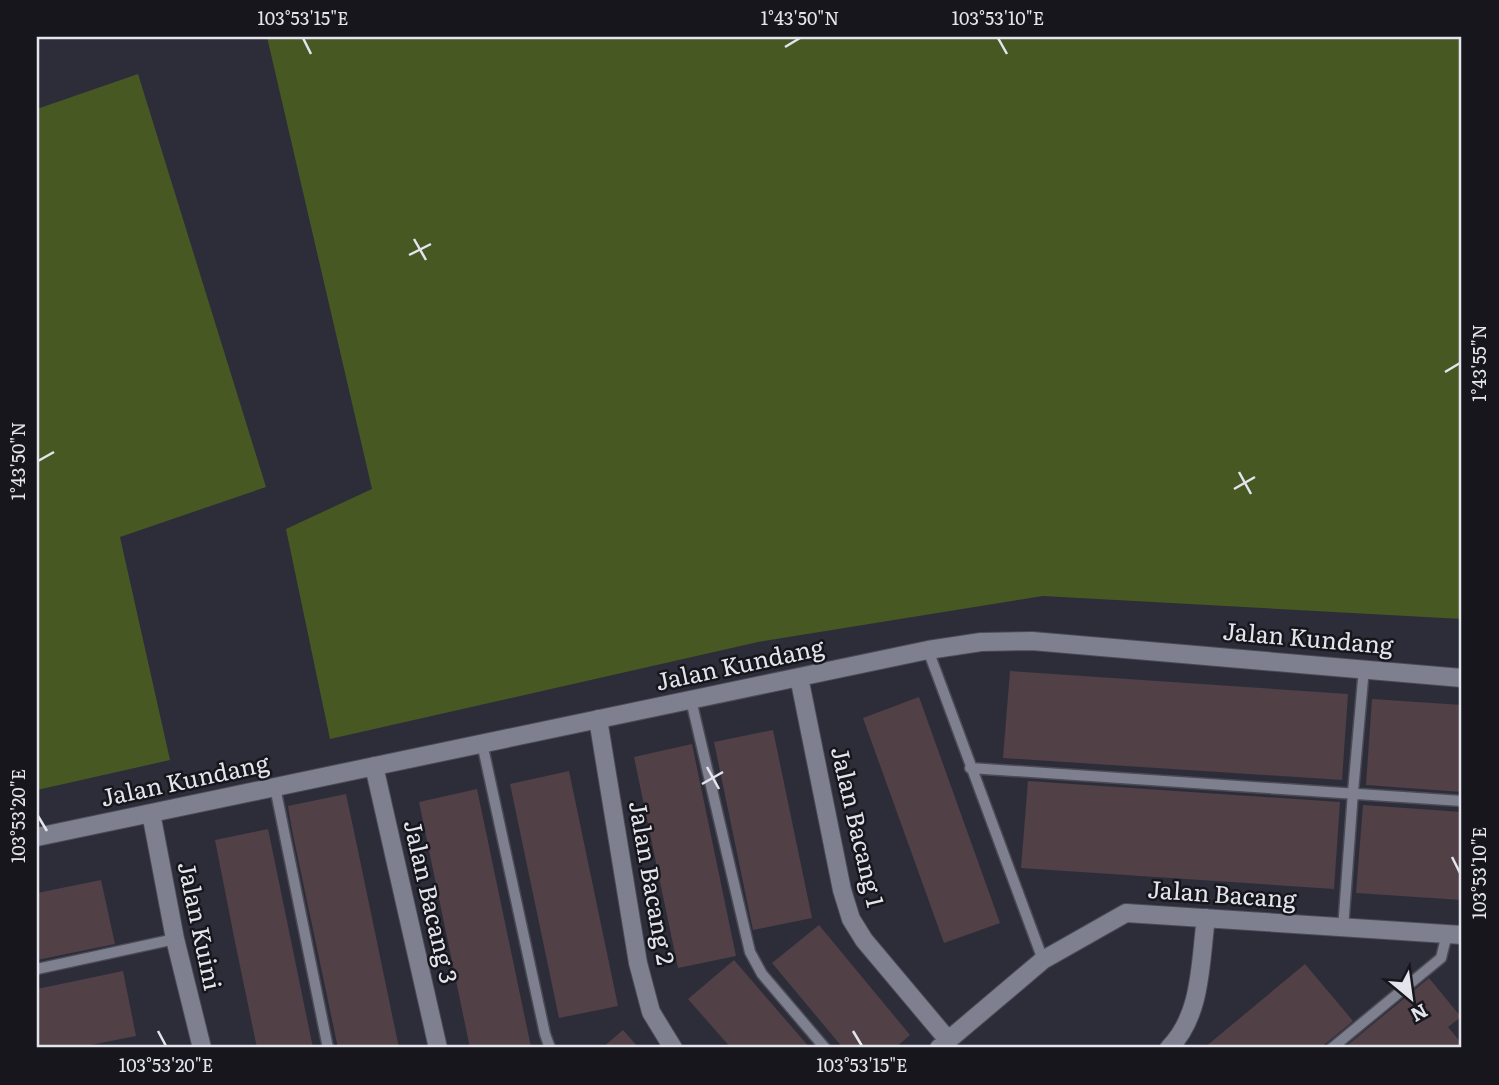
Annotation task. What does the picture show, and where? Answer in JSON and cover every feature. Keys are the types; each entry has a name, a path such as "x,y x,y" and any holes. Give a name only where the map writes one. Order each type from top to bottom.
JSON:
{"street":[{"name":"Jalan Kundang","path":"37,837 928,650 981,642 1032,641 1462,678"},
{"name":"Jalan Bacang 1","path":"799,677 842,890 851,919 943,1044"},
{"name":"Jalan Bacang 2","path":"598,719 638,963 651,1012 673,1048"},
{"name":"Jalan Bacang 3","path":"374,766 438,1048"},
{"name":"Jalan Kuini","path":"151,813 176,939 202,1048"},
{"name":"Jalan Bacang","path":"943,1044 1043,960 1126,913 1343,929 1455,934"},
{"path":"1169,1048 1175,1042 1195,1003 1206,918"}],"lane":[{"path":"928,650 1043,960"},
{"path":"1343,929 1364,668"},
{"path":"691,700 750,952 762,974 825,1048"},
{"path":"482,743 550,1048"},
{"path":"970,768 1462,801"},
{"path":"275,787 328,1048"},
{"path":"1332,1048 1441,958 1455,934"},
{"path":"37,969 176,939"}],"green space":[{"path":"267,37 1462,37 1462,619 1043,596 758,642 330,739 286,529 372,489"},
{"path":"138,74 266,487 120,537 170,760 37,790 37,109"}],"building":[{"path":"1010,671 1348,694 1342,780 1003,758"},
{"path":"919,697 1000,923 944,943 863,718"},
{"path":"1372,699 1462,705 1462,792 1366,785"},
{"path":"773,730 812,918 753,930 714,742"},
{"path":"692,744 736,956 678,968 634,757"},
{"path":"569,771 618,1006 559,1018 510,784"},
{"path":"1028,781 1340,802 1334,889 1021,868"},
{"path":"477,789 531,1047 526,1048 470,1048 419,802"},
{"path":"346,794 399,1048 338,1048 292,830 288,806"},
{"path":"1363,805 1462,812 1462,900 1356,893"},
{"path":"268,829 313,1048 257,1048 234,937 215,840"},
{"path":"101,880 115,944 37,960 37,893"},
{"path":"819,925 910,1035 895,1048 843,1048 772,963"},
{"path":"734,960 810,1048 731,1048 688,999"},
{"path":"1305,964 1353,1021 1335,1036 1320,1048 1204,1048"},
{"path":"123,971 136,1036 75,1048 37,1048 37,989"},
{"path":"1429,978 1461,1017 1448,1027 1462,1047 1344,1048"},
{"path":"623,1030 639,1048 602,1048"}]}
